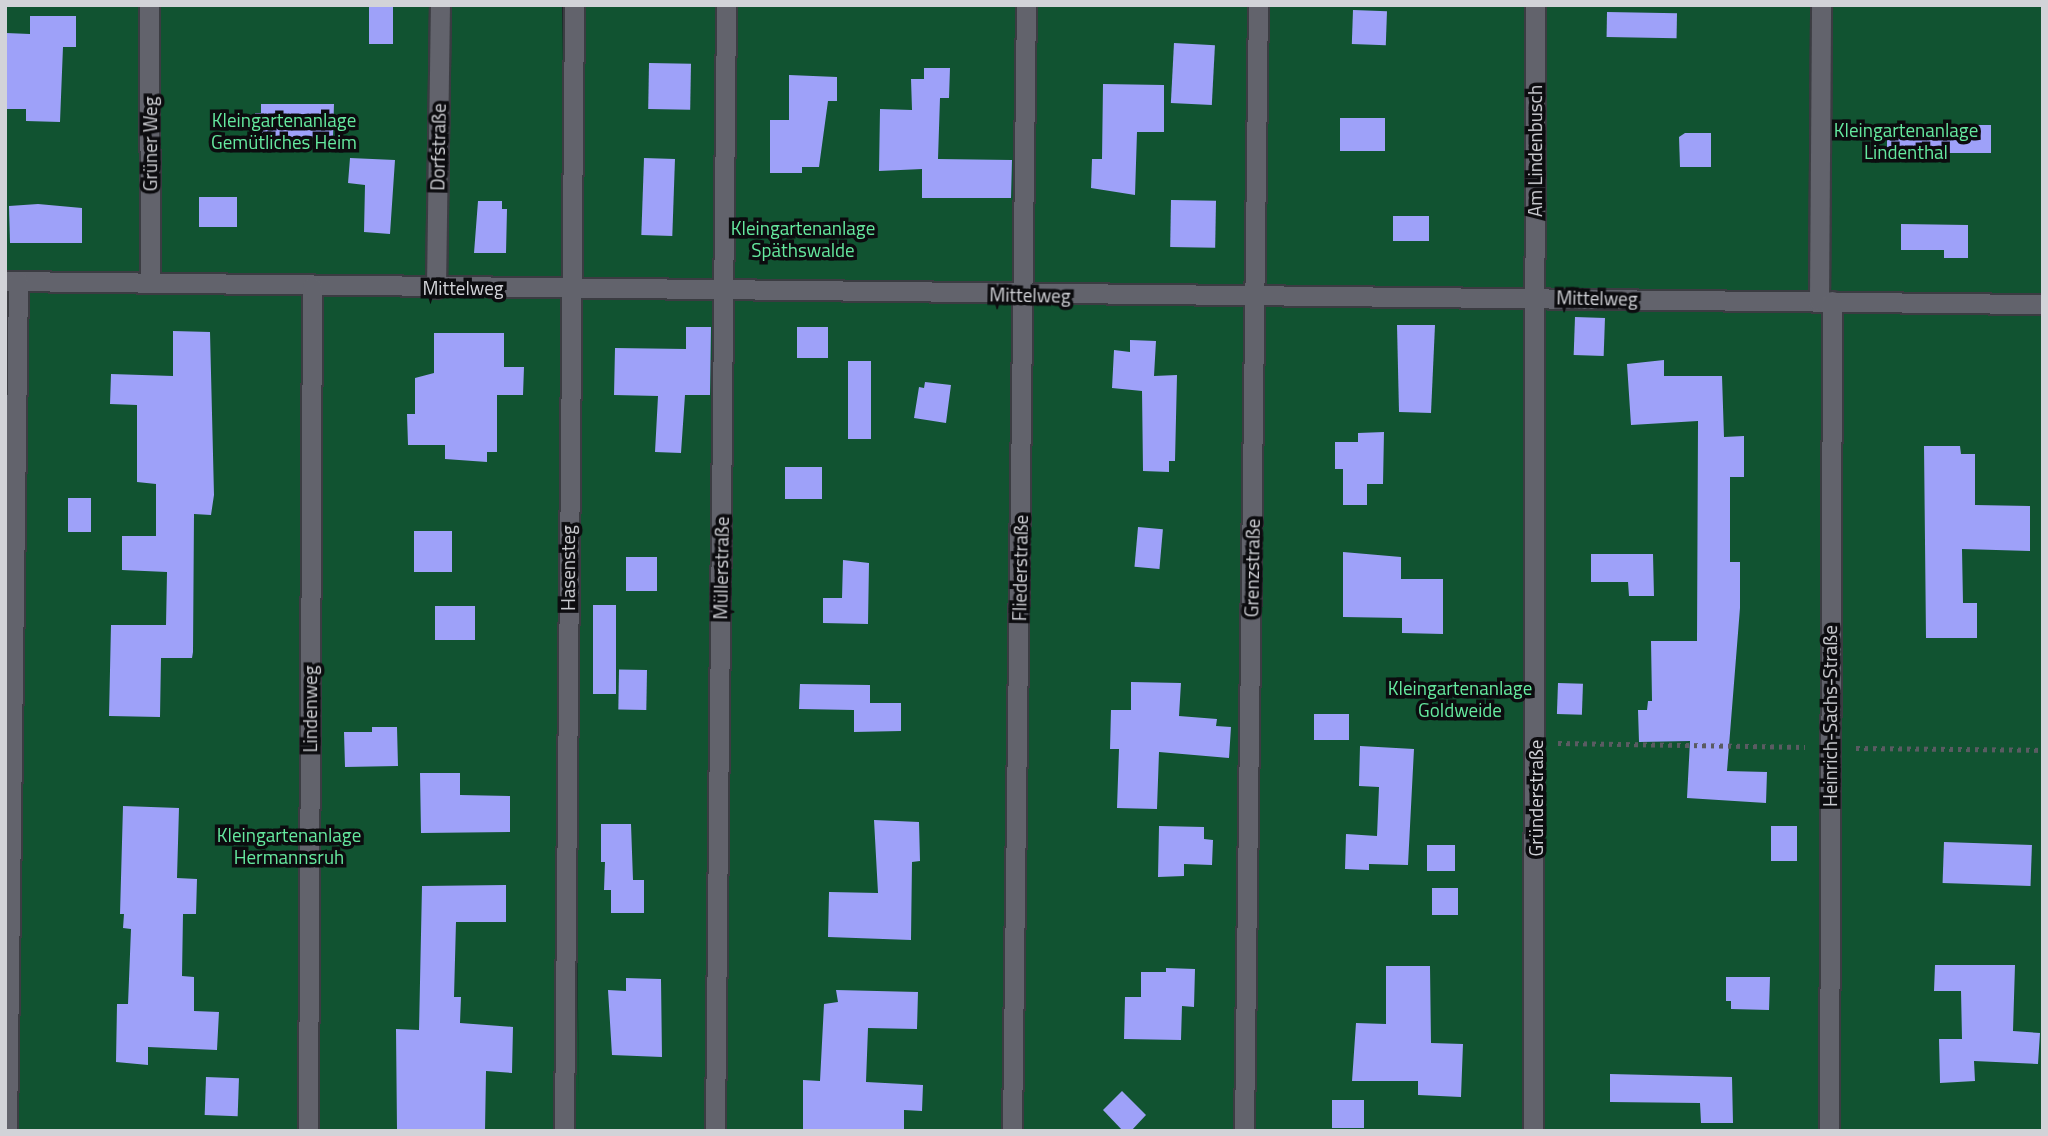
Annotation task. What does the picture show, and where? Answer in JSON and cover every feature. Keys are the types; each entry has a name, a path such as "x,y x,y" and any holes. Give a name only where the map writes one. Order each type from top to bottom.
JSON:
{"lane":[{"name":"Grüner Weg","path":"149,5 150,282"},
{"name":"Dorfstraße","path":"436,288 440,5"},
{"name":"Hasensteg","path":"564,1131 573,5"},
{"name":"Müllerstraße","path":"715,1131 726,5"},
{"name":"Fliederstraße","path":"1012,1131 1026,5"},
{"name":"Grenzstraße","path":"1244,1131 1258,5"},
{"name":"Am Lindenbusch","path":"1535,5 1535,297"},
{"name":"Heinrich-Sachs-Straße","path":"1821,5 1830,748 1829,1131"},
{"name":"Mittelweg","path":"7,1131 12,281 312,287 2043,304"},
{"name":"Lindenweg","path":"308,1131 312,287"},
{"name":"Gründerstraße","path":"1533,1131 1535,297"}],"path":[{"path":"1536,742 2043,750"}],"green space":[{"path":"5,5 562,5 579,1098 567,5 2043,5 2043,1131 5,1131"}],"building":[{"path":"369,5 393,5 393,44 369,44"},
{"path":"1353,10 1387,11 1386,45 1352,44"},
{"path":"1607,12 1677,13 1677,38 1607,37"},
{"path":"30,16 76,16 76,47 63,47 60,122 26,121 26,109 5,109 6,33 30,34"},
{"path":"1174,43 1215,45 1212,105 1171,103"},
{"path":"649,63 691,64 690,110 648,109"},
{"path":"924,68 950,68 949,98 940,98 938,159 1012,160 1011,198 922,198 922,169 879,171 880,109 912,110 911,79 924,79"},
{"path":"789,75 837,77 837,101 828,101 819,167 802,167 802,173 770,173 770,120 789,120"},
{"path":"1103,84 1164,85 1164,132 1137,132 1135,195 1091,188 1092,159 1102,159"},
{"path":"261,104 334,104 333,138 254,138 255,113 261,113"},
{"path":"1340,118 1385,118 1385,151 1340,151"},
{"path":"1887,125 1991,125 1991,153 1887,153"},
{"path":"1685,133 1711,133 1711,167 1680,167 1679,137"},
{"path":"350,158 395,160 390,234 364,232 365,185 348,183"},
{"path":"644,158 675,159 672,236 641,235"},
{"path":"199,197 237,197 237,227 199,227"},
{"path":"1171,200 1216,201 1215,248 1170,247"},
{"path":"478,201 502,201 502,209 507,209 506,253 474,253"},
{"path":"38,204 82,208 82,243 10,243 9,206"},
{"path":"1393,216 1429,216 1429,241 1393,241"},
{"path":"1901,224 1968,225 1968,258 1944,258 1944,250 1901,250"},
{"path":"1575,317 1605,318 1604,356 1574,355"},
{"path":"1397,325 1435,325 1431,413 1399,412"},
{"path":"686,327 711,327 710,395 685,395 681,453 655,452 658,396 614,395 615,348 686,349"},
{"path":"797,327 828,327 828,358 797,358"},
{"path":"173,331 210,332 214,495 211,515 194,514 193,652 192,658 161,658 160,717 109,716 111,625 166,625 167,572 122,570 122,536 156,536 156,484 137,482 137,405 110,404 111,374 173,376"},
{"path":"434,333 504,333 504,367 524,367 523,395 497,395 497,452 487,452 487,462 445,459 445,445 408,445 407,414 415,414 415,378 434,373"},
{"path":"1130,340 1156,341 1154,376 1177,375 1175,461 1169,461 1169,472 1143,471 1142,391 1112,388 1114,350 1130,352"},
{"path":"1664,360 1664,376 1722,376 1724,437 1744,436 1744,477 1730,477 1730,562 1740,562 1740,608 1727,771 1767,772 1766,803 1687,798 1690,741 1639,742 1638,710 1647,710 1648,701 1652,701 1651,641 1697,641 1698,421 1631,425 1627,364"},
{"path":"848,361 871,361 871,439 848,439"},
{"path":"925,382 951,385 946,423 914,418 919,387 924,388"},
{"path":"1384,432 1383,484 1367,484 1367,505 1343,505 1343,469 1335,469 1335,442 1358,442 1358,433"},
{"path":"1924,446 1960,446 1961,454 1975,454 1975,505 2030,506 2030,551 1962,549 1963,603 1977,603 1977,638 1926,638"},
{"path":"785,467 822,467 822,499 785,499"},
{"path":"68,498 91,498 91,532 68,532"},
{"path":"1138,527 1163,529 1159,569 1135,567"},
{"path":"414,531 452,531 452,572 414,572"},
{"path":"1343,552 1401,557 1401,579 1443,579 1443,634 1402,633 1402,618 1343,617"},
{"path":"1591,554 1653,554 1654,596 1629,596 1628,582 1591,582"},
{"path":"626,557 657,557 657,591 626,591"},
{"path":"843,560 869,563 868,624 823,623 823,598 842,598"},
{"path":"593,605 616,605 616,694 593,694"},
{"path":"435,606 475,606 475,640 435,640"},
{"path":"619,670 647,670 646,710 618,710"},
{"path":"1131,682 1181,683 1179,716 1217,719 1216,726 1231,727 1229,758 1159,752 1157,809 1117,808 1119,749 1110,749 1111,710 1131,710"},
{"path":"1558,683 1583,684 1582,715 1557,714"},
{"path":"800,684 870,685 870,703 901,703 901,731 854,732 854,710 799,709"},
{"path":"1314,714 1349,714 1349,740 1314,740"},
{"path":"372,727 397,727 398,766 345,767 344,732 372,732"},
{"path":"1360,746 1414,749 1408,865 1369,864 1369,870 1345,869 1346,834 1377,836 1379,787 1359,786"},
{"path":"420,773 460,773 460,795 510,796 510,832 421,833"},
{"path":"123,806 179,808 177,878 197,879 196,914 183,914 182,976 194,977 194,1011 219,1012 217,1050 148,1047 148,1065 116,1062 117,1004 128,1004 131,929 123,928 124,914 120,914"},
{"path":"874,820 919,822 920,861 912,862 911,940 828,937 829,892 878,893"},
{"path":"601,824 631,824 633,880 644,880 644,913 611,913 611,890 604,890 605,862 601,862"},
{"path":"1159,826 1204,827 1204,839 1213,840 1212,865 1184,864 1184,876 1158,877"},
{"path":"1771,826 1797,826 1797,861 1771,861"},
{"path":"1944,842 2032,845 2031,886 1943,883"},
{"path":"1427,845 1455,845 1455,871 1427,871"},
{"path":"506,885 506,922 456,922 454,997 461,997 460,1023 513,1027 512,1073 486,1071 485,1131 397,1131 396,1029 419,1030 422,886"},
{"path":"1432,888 1458,888 1458,915 1432,915"},
{"path":"1935,965 2015,965 2013,1031 2040,1033 2038,1064 1974,1061 1975,1081 1940,1083 1939,1039 1962,1039 1961,991 1934,991"},
{"path":"1386,966 1430,966 1431,1043 1463,1044 1461,1097 1418,1095 1418,1081 1352,1081 1356,1023 1386,1024"},
{"path":"1166,968 1195,969 1194,1007 1182,1006 1181,1040 1124,1039 1125,997 1141,997 1141,972 1166,972"},
{"path":"1726,977 1770,977 1769,1010 1731,1009 1731,1001 1726,1001"},
{"path":"626,978 661,979 662,1057 612,1055 608,990 626,991"},
{"path":"836,990 918,992 917,1029 868,1028 866,1082 923,1085 922,1111 904,1110 904,1131 803,1131 803,1080 820,1081 824,1004 838,1002"},
{"path":"1610,1074 1732,1077 1733,1123 1701,1123 1700,1103 1610,1102"},
{"path":"206,1077 239,1078 238,1116 205,1115"},
{"path":"1122,1091 1146,1115 1131,1131 1123,1131 1103,1110"},
{"path":"1332,1100 1364,1100 1364,1128 1332,1128"}],"park label":[{"name":"Kleingartenanlage Gemütliches Heim","path":"284,131"},
{"name":"Kleingartenanlage Lindenthal","path":"1906,141"},
{"name":"Kleingartenanlage Späthswalde","path":"803,239"},
{"name":"Kleingartenanlage Goldweide","path":"1460,699"},
{"name":"Kleingartenanlage Hermannsruh","path":"289,846"}]}
